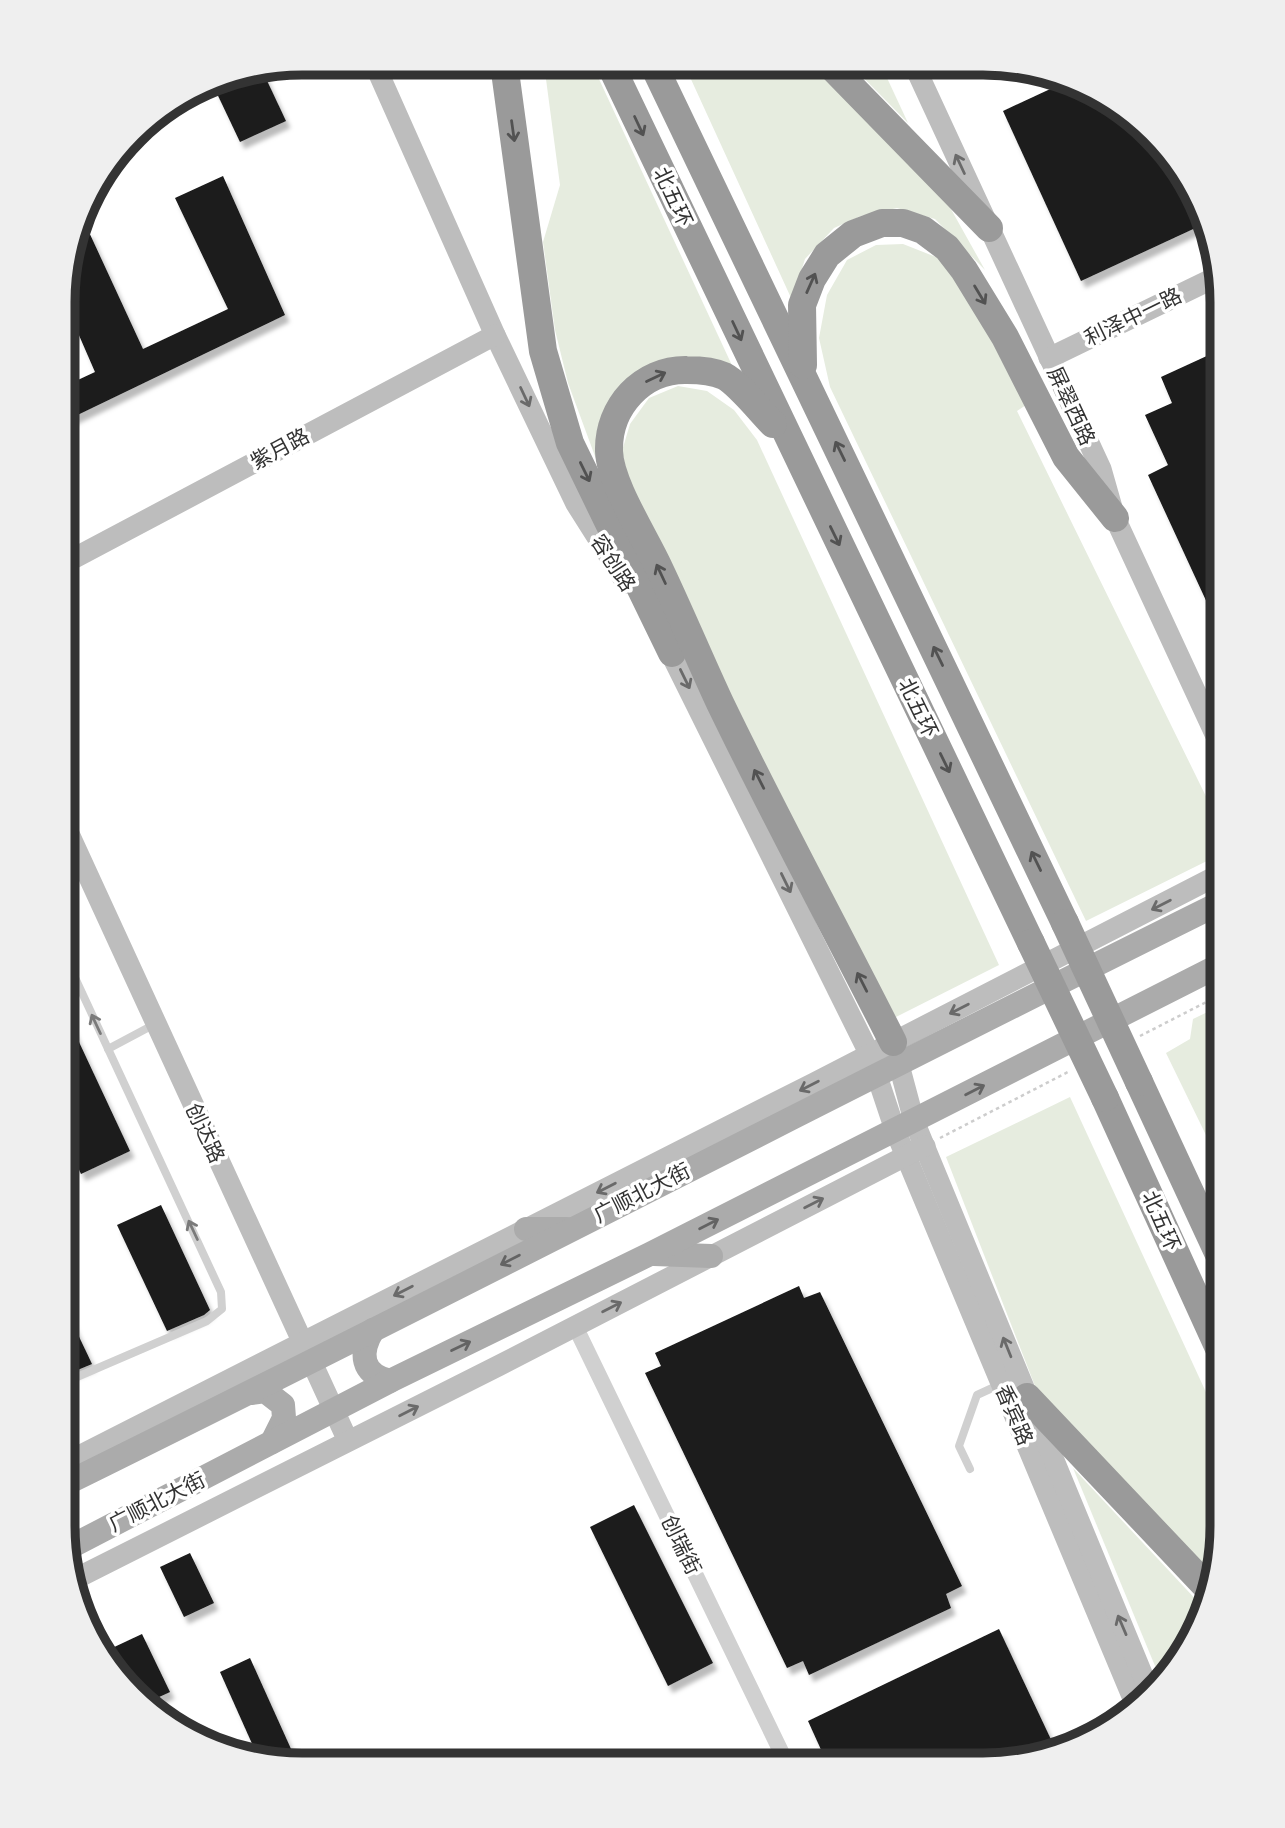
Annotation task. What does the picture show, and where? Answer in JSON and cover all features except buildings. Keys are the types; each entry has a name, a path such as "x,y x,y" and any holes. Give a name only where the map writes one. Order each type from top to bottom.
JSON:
{"highway":[{"name":"北五环","path":"659,75 1065,923 1209,1233"},
{"path":"840,75 989,228"},
{"path":"506,76 543,351 570,443 672,653"},
{"name":"北五环","path":"615,76 1105,1098 1209,1327"},
{"path":"803,374 802,305 811,279 827,255 853,234 882,223 903,223 923,230 947,248 964,270 1005,337 1066,457 1115,518"},
{"path":"790,442 724,377 699,370 674,370 654,376 635,389 622,405 611,426 609,453 616,479 885,1058"},
{"path":"1027,1397 1202,1582"}],"main road":[{"name":"广顺北大街","path":"75,1479 251,1393 307,1352 373,1330 572,1229 885,1058 1210,908"},
{"name":"广顺北大街","path":"76,1544 390,1381 650,1254 1209,970"},
{"path":"526,1229 572,1229"},
{"path":"650,1254 711,1256"},
{"path":"373,1330 366,1342 365,1361 373,1374 390,1381"},
{"path":"251,1393 265,1391 283,1405 284,1419 272,1443"},
{"path":"75,1459 117,1459"}],"street":[{"name":"屏翠西路","path":"919,75 1101,469 1115,518 1210,722"},
{"name":"容创路","path":"380,76 495,335 576,504 672,653 885,1058 904,1126"},
{"name":"利泽中一路","path":"1049,358 1208,280"},
{"name":"紫月路","path":"75,558 495,335"},
{"name":"创达路","path":"75,847 348,1441"},
{"path":"75,1458 307,1352 526,1229 885,1058 1210,880"},
{"name":"香宾路","path":"904,1126 1027,1397 1146,1682"},
{"path":"81,1576 916,1150"},
{"name":"香宾路","path":"916,1150 1001,1384 1132,1696"},
{"name":"创瑞街","path":"575,1326 782,1753"},
{"path":"1001,1384 1027,1397"}],"lane":[{"path":"75,978 222,1292 222,1309 207,1321 75,1378"},
{"path":"108,1049 155,1024"},
{"path":"970,1469 959,1446 977,1395 1001,1384"}],"shaded area":[{"path":"689,75 821,75 947,202 985,270 935,219 897,208 861,216 834,228 805,259 792,300"},
{"path":"861,75 886,75 908,123"},
{"path":"546,76 597,76 736,374 708,363 605,414 596,459 568,383 555,330 543,242 560,185"},
{"path":"903,244 941,259 975,301 1026,405 1017,411 1210,804 1210,860 1086,921 830,387 819,338 827,295 847,260 876,245"},
{"path":"678,386 707,391 734,410 757,440 999,965 894,1018 738,721 631,491 622,451 630,424 649,398"},
{"path":"1209,1011 1209,1142 1166,1053 1190,1039 1193,1019"},
{"path":"1070,1097 1209,1399 1209,1541 1205,1570 1035,1386 946,1157"},
{"path":"1073,1468 1197,1601 1172,1652 1157,1670"}]}
